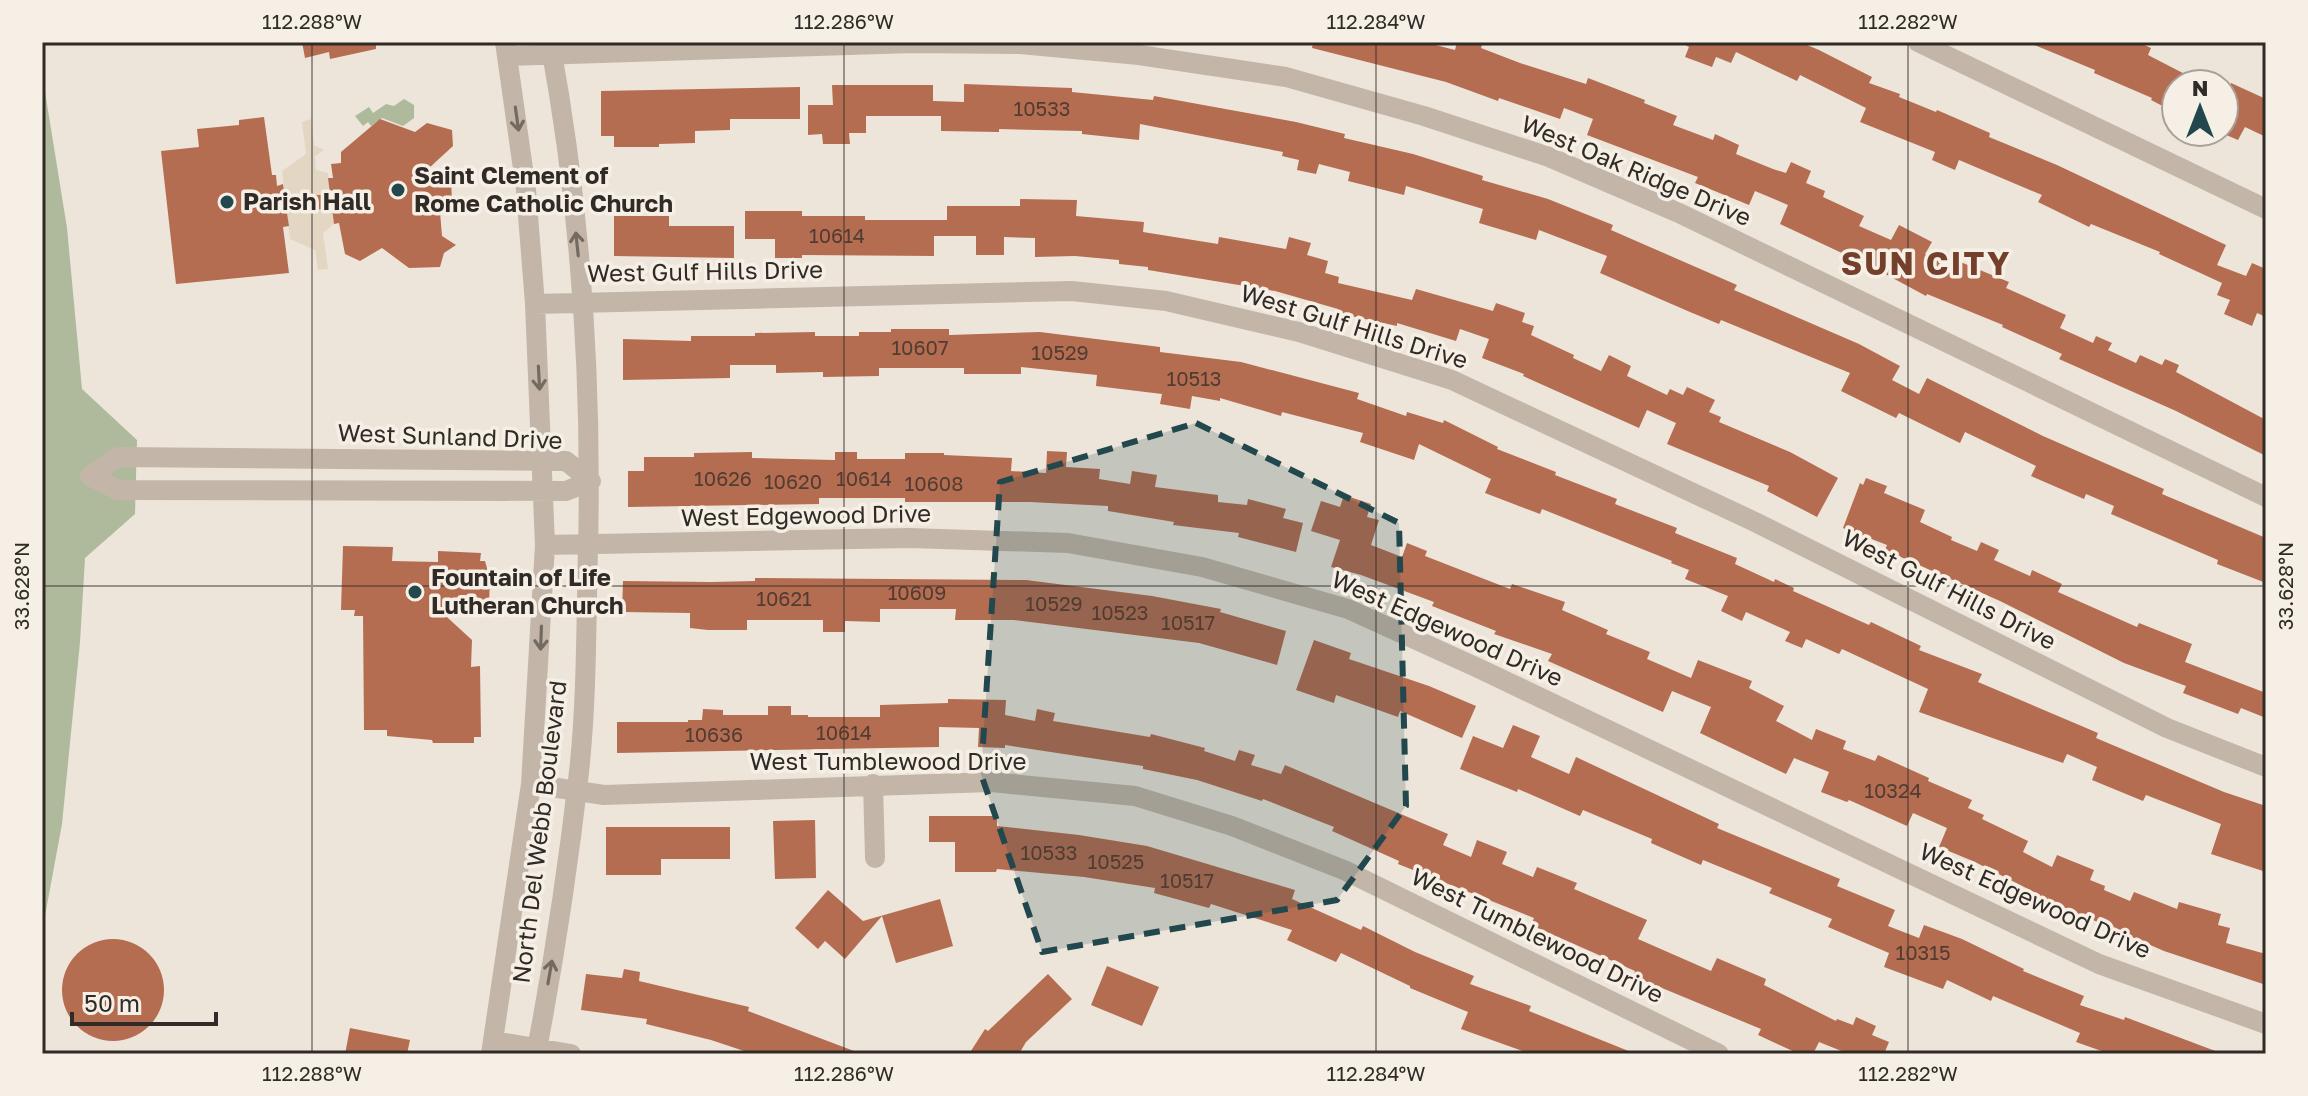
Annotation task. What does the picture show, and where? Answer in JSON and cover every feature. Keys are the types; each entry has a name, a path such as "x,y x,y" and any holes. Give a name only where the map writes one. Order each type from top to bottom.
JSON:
{"street":[{"path":"1918,42 2266,209"},
{"name":"West Oak Ridge Drive","path":"506,49 1020,44 1139,55 1286,77 1424,116 1549,157 1679,213 2266,497"},
{"name":"North Del Webb Boulevard","path":"537,1052 558,927 576,789 586,667 591,481 583,301 571,180 551,48"},
{"name":"North Del Webb Boulevard","path":"492,1047 531,784 545,545 535,304 526,190 506,49"},
{"name":"West Gulf Hills Drive","path":"535,304 1072,291 1166,301 1299,332 1452,380 1755,522 2167,728 2266,767"},
{"name":"West Sunland Drive","path":"118,457 566,461 591,481 566,491 118,490 90,476 118,457"},
{"name":"West Edgewood Drive","path":"545,545 909,538 1052,542 1202,567 1348,609 2099,964 2266,1024"},
{"name":"West Tumblewood Drive","path":"531,784 604,795 991,782 1135,796 1232,826 1344,870 1719,1054"},
{"path":"873,784 875,858"},
{"path":"492,1047 571,1054"}],"highlighted area":[{"path":"1196,423 1399,523 1406,806 1337,900 1042,952 981,774 1000,482"}],"green space":[{"path":"42,73 67,228 82,389 137,440 135,514 85,558 62,824 42,932"},
{"path":"404,99 414,105 414,118 403,126 382,118 371,126 368,122 363,126 355,116 369,107 373,113 386,104 394,106"}],"shaded area":[{"path":"311,119 314,145 324,150 315,156 316,170 328,173 330,194 285,198 282,171 306,154 302,122"},
{"path":"332,208 334,224 323,233 328,269 318,270 315,250 290,239 287,213"}],"building":[{"path":"302,42 376,42 376,49 330,59 329,52 305,58"},
{"path":"1313,42 1424,42 1455,50 1457,42 1483,42 1481,48 1520,63 1586,84 1588,78 1645,100 1644,103 1677,116 1673,125 1713,140 1715,134 1739,145 1736,154 1773,169 1786,173 1791,162 1811,171 1806,183 1825,191 1823,197 1864,216 1859,226 1891,240 1899,225 1932,242 1925,254 1954,269 1958,261 2009,282 2006,288 2066,315 2060,328 2093,343 2096,336 2112,343 2108,350 2136,363 2140,355 2162,365 2165,359 2179,365 2176,372 2266,420 2266,456 2176,411 2059,359 2062,354 2003,325 1926,296 1780,224 1788,205 1755,191 1749,205 1695,183 1698,177 1587,135 1593,119 1564,108 1560,119 1446,82 1312,48"},
{"path":"1680,42 1800,42 1819,50 1872,77 1869,83 1990,133 1989,137 2057,165 2226,245 2217,265 2246,276 2252,263 2266,269 2266,317 2257,313 2252,326 2224,314 2230,300 2217,295 2222,283 2160,252 2091,224 2089,227 2038,202 2042,195 1959,160 1955,170 1932,160 1935,152 1860,122 1866,108 1800,75 1797,81 1736,52 1731,63 1716,57 1712,67 1685,57 1689,47"},
{"path":"2027,42 2138,42 2151,48 2148,55 2173,68 2160,68 2160,105 2152,98 2094,73 2095,70"},
{"path":"964,84 1072,88 1072,92 1153,100 1154,96 1296,122 1345,134 1344,138 1413,154 1483,176 1482,180 1548,199 1613,225 1611,230 1737,285 1734,290 1859,344 1900,366 1892,380 1919,394 1927,378 2043,436 2164,489 2162,494 2266,538 2266,583 2217,564 2218,560 2111,514 2114,506 2086,494 2084,499 2031,476 2036,466 1965,432 1960,443 1899,413 1896,418 1841,391 1850,373 1721,320 1719,324 1600,273 1607,256 1539,230 1536,240 1479,223 1483,209 1406,186 1404,195 1348,181 1350,172 1319,164 1316,174 1297,170 1299,160 1282,156 1283,152 1140,124 1139,140 1082,134 1082,131 941,131 941,116 866,116 866,133 849,133 850,144 823,144 822,134 808,135 808,105 833,105 832,85 933,85 933,101 964,102"},
{"path":"800,87 800,119 730,119 730,130 695,131 695,143 659,144 659,147 614,147 614,136 601,136 601,91"},
{"path":"2240,87 2266,99 2266,137 2245,127 2240,136"},
{"path":"264,117 272,175 276,175 277,186 283,184 285,198 330,194 328,178 333,178 331,164 341,163 341,152 380,119 415,132 427,123 452,130 453,146 428,169 451,179 452,201 440,212 442,236 456,245 444,253 440,267 409,268 382,248 360,261 345,254 339,223 334,224 332,208 287,213 289,226 283,227 289,273 176,284 161,151 199,147 197,129 239,125 239,120"},
{"path":"1020,199 1077,200 1076,216 1144,222 1143,232 1218,244 1219,237 1286,249 1289,237 1311,243 1307,255 1328,261 1325,273 1339,277 1338,283 1412,300 1416,289 1493,311 1496,303 1525,313 1522,322 1534,326 1531,335 1574,355 1573,358 1601,371 1609,355 1631,366 1627,376 1667,395 1670,389 1683,395 1687,387 1715,400 1709,412 1721,417 1719,422 1790,452 1838,478 1817,517 1767,491 1769,486 1667,444 1676,423 1647,410 1639,428 1524,374 1482,358 1489,339 1460,329 1456,341 1397,323 1397,326 1337,313 1338,309 1275,291 1148,270 1148,267 1119,264 1119,260 1075,256 1035,257 1035,238 1004,237 1004,255 976,255 976,236 934,236 934,256 802,255 802,258 775,258 775,239 745,239 745,211 802,211 802,216 865,216 865,220 947,220 947,206 1020,206"},
{"path":"614,216 669,216 669,226 734,226 734,258 614,256"},
{"path":"891,329 949,329 949,335 1040,332 1160,347 1160,352 1241,362 1359,393 1357,399 1406,416 1407,412 1443,423 1444,420 1497,449 1617,499 1615,504 1677,528 1675,533 1737,558 1735,564 1774,582 1775,579 1794,588 1793,591 1869,625 1871,622 1921,646 1919,650 1982,674 1978,682 2098,733 2096,738 2224,792 2266,806 2266,872 2211,854 2221,824 2146,795 2143,801 2092,780 2097,767 2067,754 2063,763 1919,712 1928,689 1842,649 1839,654 1806,639 1802,648 1785,641 1790,632 1746,612 1742,621 1721,611 1728,596 1685,579 1689,570 1542,509 1540,514 1485,493 1491,479 1419,444 1414,460 1360,442 1363,433 1282,412 1281,416 1220,398 1220,401 1192,396 1190,409 1160,404 1162,394 1096,386 1097,375 1021,367 1021,374 964,374 964,368 879,368 879,376 823,377 823,372 776,373 776,365 730,365 730,378 623,380 623,339 691,341 691,336 815,332 815,336 859,336 859,332 891,332"},
{"path":"1047,451 1067,452 1066,467 1100,469 1099,479 1130,484 1132,471 1157,475 1155,487 1218,495 1218,502 1247,505 1248,499 1286,509 1283,518 1303,523 1296,552 1238,537 1239,533 1173,525 1174,522 1108,511 1108,506 819,498 819,504 628,507 628,471 644,471 644,457 752,452 752,458 835,460 835,452 857,452 857,459 905,459 905,453 944,453 1012,458 1011,471 1046,473"},
{"path":"1866,478 1887,486 1884,493 1925,510 1920,522 1952,537 1951,540 1977,551 1981,542 1999,550 1994,560 2030,576 2032,570 2062,584 2058,592 2137,627 2139,623 2192,644 2185,662 2266,693 2266,718 2241,708 2238,714 2183,693 2186,686 2124,663 2000,601 1885,550 1887,545 1843,528 1860,483 1863,485"},
{"path":"1344,495 1371,504 1367,517 1379,520 1371,545 1402,557 1407,543 1427,551 1425,556 1510,589 1512,584 1565,602 1562,610 1608,630 1606,634 1650,652 1647,659 1691,678 1698,660 1752,681 1749,688 1784,706 1776,721 1812,740 1816,729 1846,741 1843,749 1875,761 1878,755 1972,800 1968,808 1984,815 1982,819 2028,841 2023,852 2052,867 2057,855 2094,870 2090,880 2130,901 2134,892 2177,909 2179,902 2221,914 2218,925 2230,928 2226,943 2266,954 2266,985 2164,951 2040,897 1975,862 1939,847 1947,828 1913,813 1907,826 1849,800 1847,802 1821,792 1829,772 1794,758 1786,774 1700,733 1711,707 1672,691 1663,712 1548,661 1552,654 1494,634 1496,631 1432,606 1434,602 1331,567 1340,540 1311,531 1321,501 1340,507"},
{"path":"343,546 393,547 392,561 438,562 438,551 481,553 480,561 485,561 490,579 489,604 486,604 485,610 437,608 472,640 471,667 480,666 481,737 474,737 474,743 433,743 432,740 387,736 387,730 364,730 363,616 354,616 355,610 341,610"},
{"path":"755,578 1026,580 1152,596 1221,609 1220,612 1286,631 1277,665 1199,643 1014,620 955,620 956,609 880,609 880,622 845,621 845,632 823,632 823,620 747,620 747,630 708,630 690,628 690,613 622,612 623,581 755,581"},
{"path":"1314,640 1351,653 1349,659 1429,686 1476,706 1462,738 1400,711 1398,717 1336,695 1334,703 1296,690"},
{"path":"948,699 1006,700 1005,715 1035,721 1037,709 1055,713 1053,721 1150,737 1151,734 1205,748 1204,751 1235,761 1239,750 1255,755 1251,765 1281,774 1285,765 1448,834 1443,845 1471,857 1477,840 1507,852 1502,864 1533,877 1537,867 1577,883 1574,889 1647,920 1638,939 1711,971 1717,958 1766,979 1764,985 1836,1021 1853,1025 1856,1017 1876,1026 1872,1035 1889,1042 1884,1054 1849,1054 1819,1042 1813,1054 1799,1054 1758,1035 1761,1029 1633,976 1635,971 1531,925 1534,918 1398,864 1399,861 1332,831 1334,827 1263,799 1197,780 1143,769 1143,766 1005,745 1005,748 978,747 979,728 939,727 939,747 617,753 617,722 702,720 703,709 723,710 723,715 768,715 768,706 791,706 791,715 808,717 880,717 880,705 948,703"},
{"path":"1513,725 1540,736 1531,757 1569,774 1576,757 1719,824 1717,828 1840,879 1837,886 1895,910 1888,926 1919,938 1924,925 1962,939 2023,971 2084,996 2080,1005 2124,1020 2125,1017 2218,1054 2110,1054 2076,1042 2080,1033 1993,996 1991,1001 1947,980 1943,989 1884,967 1889,953 1828,927 1832,919 1769,893 1772,888 1703,860 1701,865 1651,843 1652,839 1583,810 1580,816 1518,789 1517,792 1460,769 1473,736 1503,748"},
{"path":"929,816 997,816 997,826 1147,846 1295,890 1292,899 1361,930 1363,926 1474,976 1470,984 1531,1006 1529,1011 1636,1054 1531,1054 1461,1029 1468,1012 1410,988 1341,953 1336,962 1287,940 1292,930 1211,904 1209,908 1154,893 1155,888 1084,877 997,869 996,872 955,872 955,842 929,842"},
{"path":"815,820 816,878 775,879 773,821"},
{"path":"606,827 730,827 730,859 661,859 661,875 606,875"},
{"path":"828,890 863,921 940,899 953,946 896,963 882,916 845,959 825,941 818,949 795,928"},
{"path":"113,939 132,943 149,954 160,971 164,990 160,1009 149,1026 132,1037 113,1041 94,1037 77,1026 66,1009 62,990 66,971 77,954 94,943"},
{"path":"1107,966 1159,987 1142,1026 1091,1005"},
{"path":"624,969 640,972 639,981 749,1007 748,1011 862,1054 753,1054 646,1024 647,1019 581,1010 586,974 622,978"},
{"path":"1048,974 1072,999 1026,1042 1019,1054 969,1054 985,1029 988,1031"},
{"path":"350,1028 410,1040 407,1054 345,1054"}],"place":[{"name":"Saint Clement of Rome Catholic Church","path":"398,190"},
{"name":"Parish Hall","path":"227,202"},
{"name":"Fountain of Life Lutheran Church","path":"415,592"}],"district":[{"name":"SUN CITY","path":"1926,264"}]}
